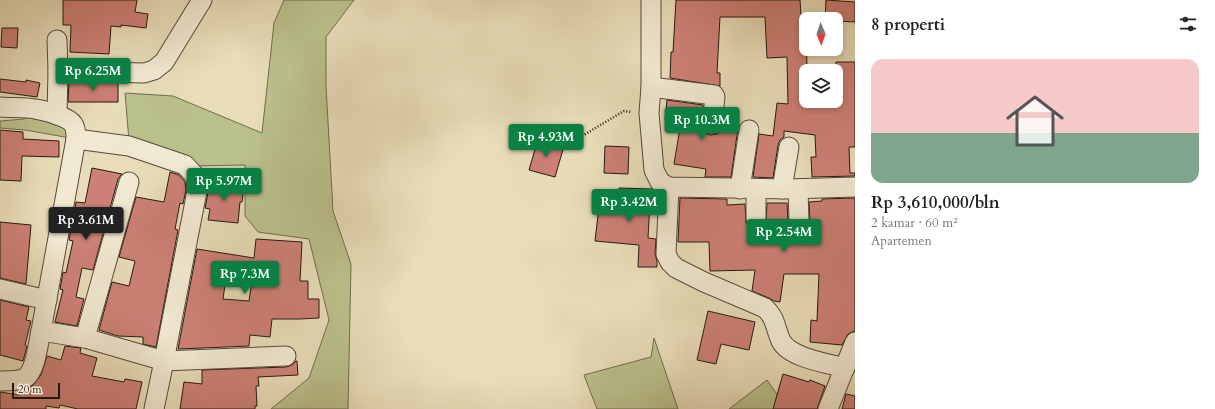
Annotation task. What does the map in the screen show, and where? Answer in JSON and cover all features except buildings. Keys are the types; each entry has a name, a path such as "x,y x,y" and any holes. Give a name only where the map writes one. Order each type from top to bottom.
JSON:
{"street":[{"path":"58,71 144,73 154,70 164,62 202,0"},
{"path":"650,0 651,87 649,113 654,170 660,182 669,187 748,189 855,187"},
{"path":"57,40 57,115"},
{"path":"651,87 714,95 712,124"},
{"path":"0,108 35,108 57,115 71,121 74,124 76,139 47,300 34,362 31,371 25,377 16,380 0,381"},
{"path":"749,130 748,189 756,218"},
{"path":"76,139 129,146 185,165 196,177 197,191 154,409"},
{"path":"789,147 790,189 798,222"},
{"path":"85,338 129,182"},
{"path":"669,187 666,254 670,262 676,268 704,282 765,308 771,313 774,319 781,341 786,348 798,355 849,366"},
{"path":"0,289 47,300"},
{"path":"41,331 85,338 164,361 286,356"},
{"path":"828,409 849,366 855,342"}],"path":[{"path":"577,138 624,111 649,113"}],"green space":[{"path":"284,0 354,0 326,37 326,86 333,211 351,264 348,409 271,409 309,378 329,320 309,239 258,232 245,216 245,165 190,166 129,141 125,93 173,96 262,133 274,23"},
{"path":"35,110 54,115 76,139 25,130 0,128 0,121 24,119"},
{"path":"654,338 678,409 597,409 584,375 651,357"},
{"path":"767,380 787,409 729,409"}]}
